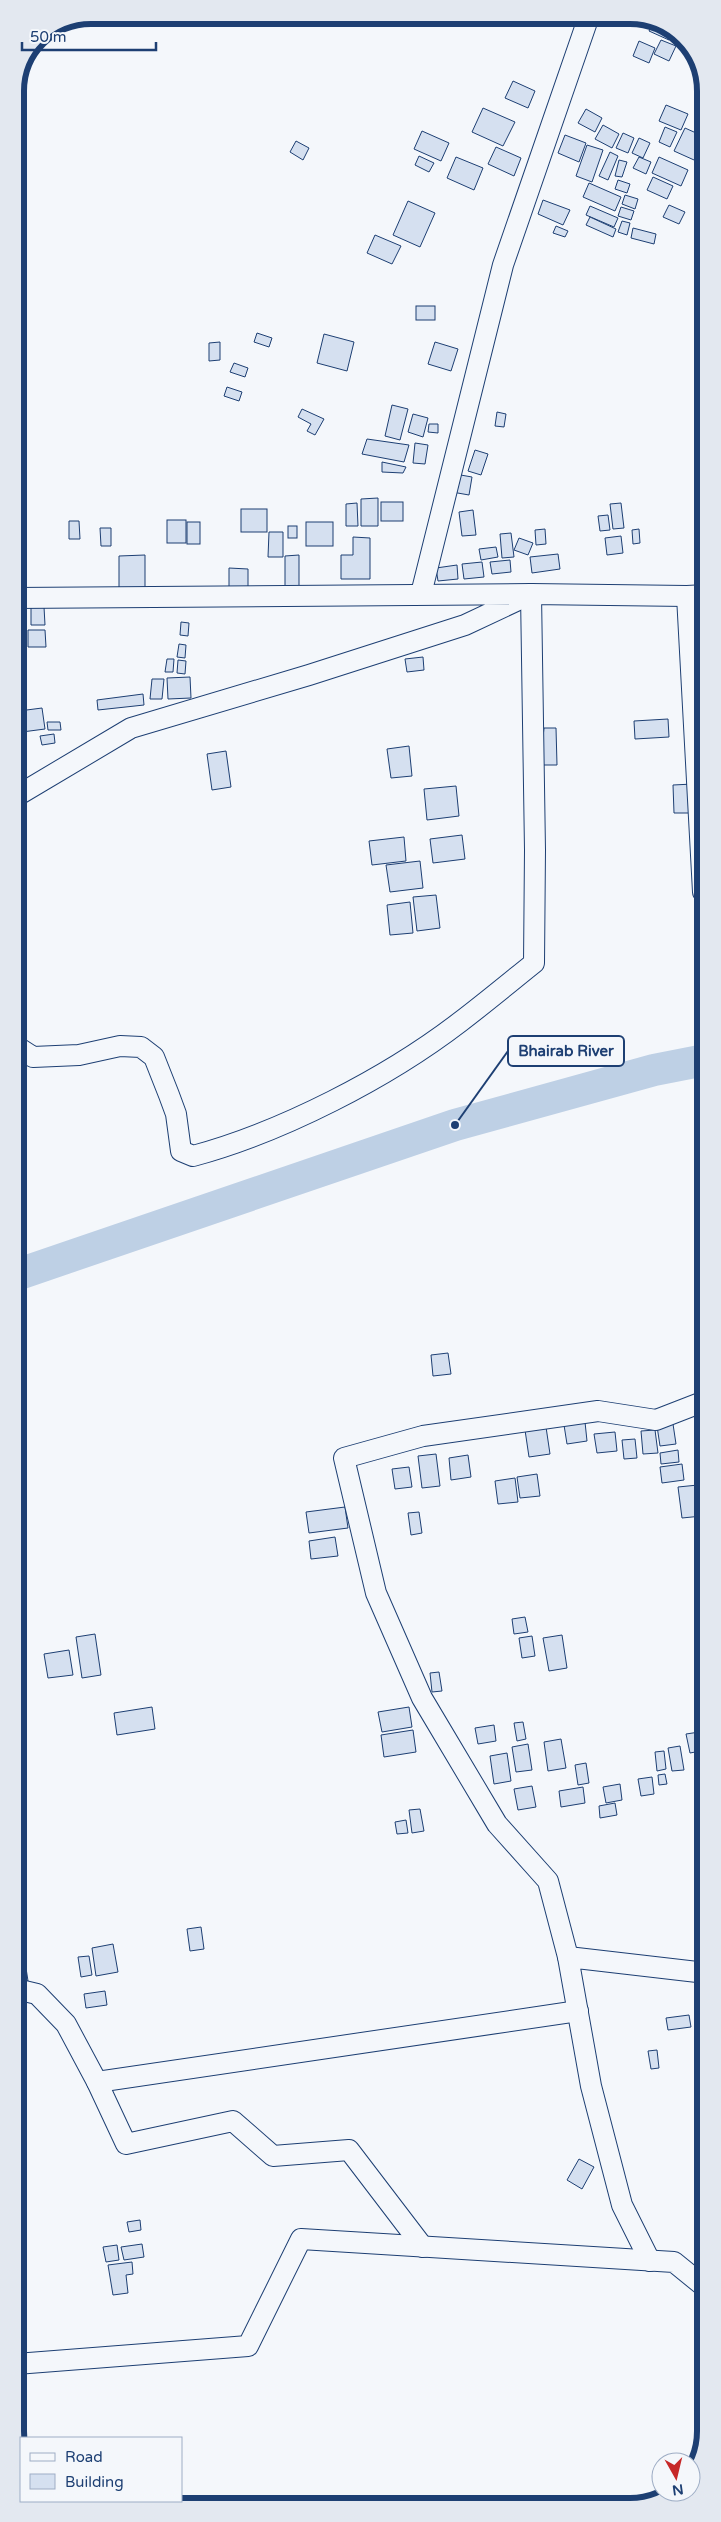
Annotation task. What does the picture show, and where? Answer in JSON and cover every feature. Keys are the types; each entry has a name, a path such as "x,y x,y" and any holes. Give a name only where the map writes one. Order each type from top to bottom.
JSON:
{"street":[{"path":"421,594 503,265 586,24"},
{"path":"24,598 421,594 696,596 697,638"},
{"path":"24,792 131,728 309,675 465,625 531,594"},
{"path":"24,1051 33,1057 79,1055 120,1046 142,1048 154,1057 169,1095 176,1114 181,1151 193,1156 276,1128 379,1075 459,1024 534,963 535,850 531,594"},
{"path":"650,2261 622,2205 591,2086 568,1957 548,1881 497,1824 422,1698 376,1592 344,1458 423,1436 598,1411 656,1420 697,1404"},
{"path":"568,1957 697,1972"},
{"path":"24,1991 37,1994 66,2024 97,2082 126,2144 233,2120 273,2156 349,2150 423,2247"},
{"path":"97,2082 578,2011"},
{"path":"24,2363 248,2346 301,2239 674,2262 697,2281"}],"building":[{"path":"651,27 670,37 669,40 649,31"},
{"path":"661,40 676,46 669,61 654,54"},
{"path":"639,41 655,48 649,63 633,56"},
{"path":"513,81 535,91 528,108 505,98"},
{"path":"666,105 688,114 681,130 659,121"},
{"path":"483,108 515,122 503,146 472,132"},
{"path":"586,109 602,118 595,132 578,123"},
{"path":"603,125 619,134 612,148 595,139"},
{"path":"665,127 677,132 670,147 659,142"},
{"path":"685,128 697,133 697,161 674,151"},
{"path":"422,131 449,143 441,161 414,149"},
{"path":"623,133 634,138 628,153 616,148"},
{"path":"565,135 586,143 579,162 558,153"},
{"path":"639,138 650,143 643,158 632,153"},
{"path":"296,141 309,148 303,160 290,152"},
{"path":"587,145 603,150 592,182 576,176"},
{"path":"496,147 521,158 514,176 488,164"},
{"path":"610,152 618,156 608,180 599,176"},
{"path":"419,156 434,163 429,172 415,165"},
{"path":"456,157 483,168 474,190 447,178"},
{"path":"639,157 651,162 646,174 633,168"},
{"path":"659,157 688,170 681,186 652,173"},
{"path":"619,160 627,162 622,177 615,176"},
{"path":"653,177 673,186 667,199 647,190"},
{"path":"618,180 630,184 627,193 615,189"},
{"path":"589,183 621,197 615,211 583,197"},
{"path":"625,195 638,199 635,209 622,204"},
{"path":"543,200 570,210 563,225 538,214"},
{"path":"408,201 435,213 420,247 393,235"},
{"path":"669,205 685,212 679,224 663,217"},
{"path":"590,206 618,218 614,227 586,215"},
{"path":"621,207 634,211 631,220 618,216"},
{"path":"590,217 616,229 613,237 586,225"},
{"path":"622,221 630,223 627,235 618,232"},
{"path":"556,226 568,231 565,237 553,233"},
{"path":"633,228 656,234 654,244 631,238"},
{"path":"375,235 401,246 392,264 367,253"},
{"path":"416,306 435,306 435,320 416,320"},
{"path":"257,333 272,338 269,347 254,342"},
{"path":"324,334 354,342 347,371 317,363"},
{"path":"220,342 220,360 209,361 209,343"},
{"path":"435,342 458,349 451,371 428,364"},
{"path":"234,363 248,368 245,377 230,372"},
{"path":"227,387 242,392 239,401 224,396"},
{"path":"392,405 408,409 400,440 385,436"},
{"path":"302,409 324,419 315,435 307,431 311,424 298,417"},
{"path":"497,412 506,414 504,427 495,426"},
{"path":"413,414 428,418 423,437 408,432"},
{"path":"429,424 438,424 438,433 428,432"},
{"path":"367,439 409,445 404,462 362,454"},
{"path":"415,443 428,445 425,464 413,463"},
{"path":"475,450 488,454 481,475 468,471"},
{"path":"382,462 406,467 403,473 382,472"},
{"path":"455,474 472,477 469,495 452,492"},
{"path":"378,498 378,526 361,526 361,499"},
{"path":"381,502 403,502 403,521 381,521"},
{"path":"357,503 358,526 346,526 346,504"},
{"path":"621,503 624,528 613,529 610,504"},
{"path":"241,509 267,509 267,532 241,532"},
{"path":"473,510 476,535 462,536 459,512"},
{"path":"608,515 610,530 600,531 598,516"},
{"path":"167,520 186,520 186,543 167,543"},
{"path":"69,521 79,521 80,539 69,539"},
{"path":"187,522 200,522 200,544 187,544"},
{"path":"306,522 333,522 333,546 306,546"},
{"path":"288,526 297,526 297,538 288,538"},
{"path":"100,528 111,528 111,546 101,546"},
{"path":"545,529 546,544 536,545 535,530"},
{"path":"639,529 640,543 633,544 632,530"},
{"path":"269,532 283,532 283,557 268,557"},
{"path":"511,533 514,557 502,558 500,534"},
{"path":"621,536 623,553 607,555 605,538"},
{"path":"353,537 370,538 370,579 341,579 341,555 353,555"},
{"path":"519,538 533,543 528,555 514,550"},
{"path":"496,547 498,557 481,560 479,549"},
{"path":"558,554 560,569 532,573 530,557"},
{"path":"145,555 145,588 119,588 119,556"},
{"path":"299,555 299,588 285,588 285,556"},
{"path":"510,560 511,572 492,574 490,562"},
{"path":"482,562 484,577 464,579 462,564"},
{"path":"457,565 458,579 438,581 436,568"},
{"path":"229,568 248,569 248,587 229,587"},
{"path":"31,607 44,607 45,625 31,625"},
{"path":"181,622 189,623 188,636 180,635"},
{"path":"28,630 45,630 46,647 28,647"},
{"path":"179,644 186,645 185,658 177,657"},
{"path":"423,657 424,670 407,672 405,659"},
{"path":"167,659 174,659 173,672 165,672"},
{"path":"178,660 186,661 185,674 177,673"},
{"path":"190,677 191,698 168,699 167,678"},
{"path":"152,679 164,679 162,699 150,699"},
{"path":"143,694 144,705 98,710 97,700"},
{"path":"42,708 45,729 24,732 24,710"},
{"path":"668,719 669,737 635,739 634,721"},
{"path":"47,722 60,722 61,730 48,730"},
{"path":"544,728 556,728 557,765 540,765"},
{"path":"54,734 55,743 42,745 40,736"},
{"path":"409,746 412,776 391,778 387,749"},
{"path":"226,751 231,787 212,790 207,754"},
{"path":"693,784 693,813 674,813 673,785"},
{"path":"456,786 459,816 427,820 424,789"},
{"path":"462,835 465,859 433,863 430,839"},
{"path":"404,837 406,861 372,865 369,841"},
{"path":"420,861 423,888 390,892 386,865"},
{"path":"436,895 440,928 417,931 413,897"},
{"path":"410,902 413,933 390,935 387,905"},
{"path":"448,1353 451,1374 433,1376 431,1355"},
{"path":"585,1422 587,1441 567,1444 564,1425"},
{"path":"673,1424 676,1444 660,1446 657,1426"},
{"path":"546,1427 550,1454 529,1457 525,1430"},
{"path":"655,1430 658,1453 643,1454 641,1431"},
{"path":"615,1432 617,1451 597,1453 594,1434"},
{"path":"635,1439 637,1458 624,1459 622,1440"},
{"path":"678,1450 679,1462 661,1464 660,1453"},
{"path":"436,1454 440,1486 422,1488 418,1456"},
{"path":"468,1455 471,1477 451,1480 449,1458"},
{"path":"682,1464 684,1480 662,1483 660,1467"},
{"path":"409,1467 412,1487 395,1489 392,1469"},
{"path":"537,1474 540,1496 520,1498 517,1477"},
{"path":"515,1478 518,1502 498,1504 495,1481"},
{"path":"697,1485 697,1516 682,1518 678,1487"},
{"path":"345,1507 348,1528 309,1533 306,1512"},
{"path":"419,1512 422,1533 411,1535 408,1513"},
{"path":"335,1537 338,1556 311,1559 309,1541"},
{"path":"525,1617 528,1632 514,1634 512,1619"},
{"path":"95,1634 101,1675 82,1678 76,1637"},
{"path":"562,1635 567,1668 549,1671 543,1638"},
{"path":"532,1636 535,1656 522,1658 519,1638"},
{"path":"69,1650 73,1675 48,1678 44,1654"},
{"path":"439,1672 442,1691 432,1692 430,1673"},
{"path":"152,1707 155,1729 117,1735 114,1713"},
{"path":"409,1707 412,1727 382,1732 378,1712"},
{"path":"523,1722 526,1739 517,1741 514,1723"},
{"path":"494,1725 496,1741 478,1744 475,1728"},
{"path":"413,1730 416,1752 384,1757 381,1735"},
{"path":"697,1732 697,1752 690,1753 686,1734"},
{"path":"561,1739 566,1768 548,1771 544,1742"},
{"path":"528,1744 532,1770 516,1772 512,1747"},
{"path":"680,1746 684,1770 672,1771 668,1748"},
{"path":"664,1751 666,1769 657,1771 655,1752"},
{"path":"507,1753 511,1781 494,1784 490,1756"},
{"path":"586,1763 589,1783 578,1785 575,1765"},
{"path":"665,1774 667,1784 659,1785 658,1775"},
{"path":"652,1777 654,1794 641,1796 638,1779"},
{"path":"620,1784 622,1800 606,1803 603,1787"},
{"path":"532,1786 536,1807 518,1810 514,1789"},
{"path":"583,1787 585,1803 561,1807 559,1791"},
{"path":"615,1803 617,1815 600,1818 599,1806"},
{"path":"420,1809 424,1831 412,1833 409,1810"},
{"path":"406,1820 408,1833 397,1834 395,1822"},
{"path":"201,1927 204,1949 190,1951 187,1929"},
{"path":"113,1944 118,1972 96,1976 92,1948"},
{"path":"89,1956 92,1975 81,1977 78,1957"},
{"path":"24,1968 26,1968 28,1981 24,1981"},
{"path":"105,1991 107,2005 86,2008 84,1994"},
{"path":"689,2015 691,2027 668,2030 666,2018"},
{"path":"657,2050 659,2068 651,2069 648,2051"},
{"path":"579,2159 594,2167 582,2189 567,2180"},
{"path":"140,2220 141,2230 129,2232 127,2222"},
{"path":"142,2244 144,2257 124,2260 121,2247"},
{"path":"117,2245 119,2260 106,2262 103,2247"},
{"path":"132,2262 133,2274 126,2275 128,2293 113,2295 108,2265"}],"waterway":[{"path":"24,1272 455,1125 654,1070 697,1062"}],"place":[{"name":"Bhairab River","path":"455,1125"}]}
